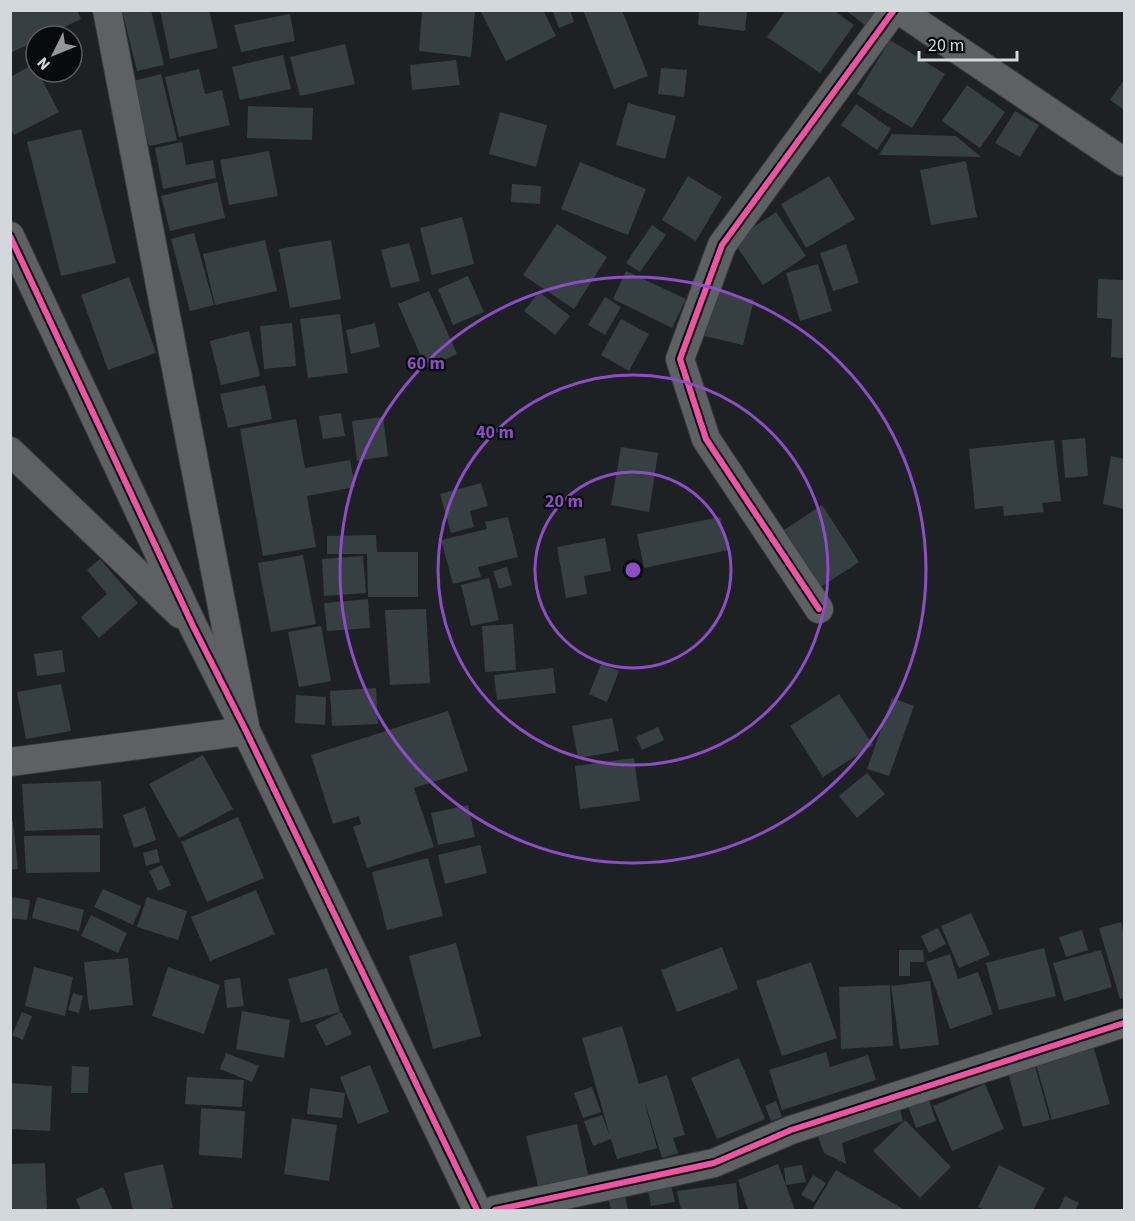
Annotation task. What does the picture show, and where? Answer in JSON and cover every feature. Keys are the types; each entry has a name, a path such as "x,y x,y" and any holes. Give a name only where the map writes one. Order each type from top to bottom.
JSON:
{"street":[{"path":"107,10 246,731"},
{"path":"819,609 705,439 680,359 722,245 894,10"},
{"path":"898,10 1125,162"},
{"path":"10,236 193,626 477,1210"},
{"path":"10,451 193,626"},
{"path":"10,762 246,731"},
{"path":"495,1210 714,1163 791,1130 1125,1023"}],"building":[{"path":"10,10 77,10 81,19 71,24 24,24 24,47 10,53"},
{"path":"122,10 151,10 164,65 137,71"},
{"path":"160,10 209,10 218,48 170,59"},
{"path":"422,10 475,10 471,57 419,51"},
{"path":"480,10 543,10 556,36 506,61"},
{"path":"552,10 570,10 574,22 559,28"},
{"path":"583,10 622,10 648,76 614,89"},
{"path":"699,10 747,10 745,31 698,25"},
{"path":"786,10 833,10 854,25 820,73 767,37"},
{"path":"845,10 877,10 866,26"},
{"path":"290,14 295,41 241,52 234,25"},
{"path":"890,40 945,74 912,128 857,94"},
{"path":"345,44 355,84 300,96 290,57"},
{"path":"283,55 291,89 240,100 232,67"},
{"path":"456,60 460,85 412,90 410,65"},
{"path":"661,68 687,70 684,97 658,94"},
{"path":"24,69 24,84 44,84 59,112 14,135 10,127 10,77"},
{"path":"199,69 205,94 222,90 230,125 179,137 165,77"},
{"path":"161,74 177,140 149,146 133,81"},
{"path":"1124,80 1124,110 1110,100"},
{"path":"967,85 1005,112 980,148 942,121"},
{"path":"628,103 676,116 665,159 616,145"},
{"path":"856,104 891,129 877,150 841,125"},
{"path":"248,106 313,108 312,140 247,138"},
{"path":"1015,111 1039,125 1020,157 995,143"},
{"path":"500,112 547,125 536,167 489,154"},
{"path":"81,129 116,263 61,276 27,142"},
{"path":"892,134 956,136 981,157 879,155"},
{"path":"182,142 186,165 213,160 216,178 163,189 155,148"},
{"path":"269,151 278,196 229,205 220,160"},
{"path":"966,161 977,217 931,225 920,170"},
{"path":"580,162 646,189 628,235 561,209"},
{"path":"688,176 722,197 696,241 662,220"},
{"path":"829,176 855,219 806,248 781,204"},
{"path":"217,182 225,218 170,231 161,196"},
{"path":"512,184 541,186 540,204 511,202"},
{"path":"776,212 806,256 763,285 733,241"},
{"path":"462,217 474,264 432,275 420,228"},
{"path":"557,224 607,257 574,309 523,275"},
{"path":"652,225 666,235 640,272 626,263"},
{"path":"194,233 214,305 190,311 171,239"},
{"path":"265,240 277,291 215,305 203,254"},
{"path":"331,240 341,299 290,308 279,249"},
{"path":"409,243 420,281 391,288 381,250"},
{"path":"846,244 859,283 833,291 820,253"},
{"path":"818,264 832,311 800,321 786,273"},
{"path":"626,271 686,299 672,328 613,299"},
{"path":"468,276 484,312 453,325 438,289"},
{"path":"129,277 156,353 108,370 81,295"},
{"path":"1098,279 1124,280 1124,358 1111,357 1112,319 1097,318"},
{"path":"715,290 754,300 743,345 704,336"},
{"path":"429,291 457,354 426,368 398,304"},
{"path":"539,292 570,316 555,335 524,311"},
{"path":"605,297 621,307 605,335 588,325"},
{"path":"340,314 348,373 308,378 300,319"},
{"path":"621,319 649,334 629,371 601,355"},
{"path":"292,323 296,366 264,369 260,326"},
{"path":"375,323 380,347 351,354 346,330"},
{"path":"249,331 260,376 221,385 210,341"},
{"path":"265,385 272,419 228,428 220,394"},
{"path":"341,413 345,436 323,439 319,416"},
{"path":"383,417 388,456 357,461 352,421"},
{"path":"296,419 305,468 350,460 355,487 307,496 316,547 263,556 240,429"},
{"path":"1085,438 1088,476 1065,478 1062,440"},
{"path":"1054,440 1061,501 1042,503 1044,512 1004,516 1003,506 975,509 969,449"},
{"path":"621,447 658,453 649,512 611,505"},
{"path":"1111,456 1124,459 1124,509 1103,504"},
{"path":"481,483 488,506 470,511 474,527 451,533 440,494"},
{"path":"822,505 859,562 821,587 784,530"},
{"path":"508,517 518,557 478,567 481,577 453,584 441,540 487,529 485,522"},
{"path":"720,517 728,550 644,568 637,534"},
{"path":"376,535 377,552 418,552 418,597 368,597 367,554 327,554 327,536"},
{"path":"605,538 611,571 584,576 587,594 566,598 557,547"},
{"path":"303,555 316,624 271,632 258,563"},
{"path":"363,556 366,593 324,596 322,559"},
{"path":"100,559 138,603 99,638 81,617 107,594 87,570"},
{"path":"507,567 512,585 499,589 493,571"},
{"path":"489,578 499,620 471,626 461,585"},
{"path":"368,599 370,628 327,631 324,603"},
{"path":"426,609 430,683 390,685 385,610"},
{"path":"513,624 516,670 485,672 482,626"},
{"path":"321,626 331,681 299,687 288,632"},
{"path":"62,650 65,672 37,676 34,654"},
{"path":"601,664 619,671 607,702 589,694"},
{"path":"553,668 556,693 497,700 494,675"},
{"path":"61,684 71,731 26,739 17,692"},
{"path":"376,688 378,724 332,726 330,691"},
{"path":"839,694 873,745 823,777 790,726"},
{"path":"296,695 326,697 325,725 295,723"},
{"path":"892,698 914,706 889,776 867,769"},
{"path":"448,711 468,771 414,788 434,847 367,868 353,827 361,824 359,816 333,824 311,755"},
{"path":"612,718 619,751 578,758 572,726"},
{"path":"658,727 664,740 642,750 636,737"},
{"path":"203,755 233,809 179,838 149,784"},
{"path":"634,758 640,801 580,809 575,766"},
{"path":"867,773 885,794 857,818 839,796"},
{"path":"101,781 103,828 25,831 22,784"},
{"path":"468,805 475,837 438,845 431,813"},
{"path":"145,807 156,840 134,848 123,815"},
{"path":"238,817 264,878 207,902 181,842"},
{"path":"10,821 13,821 18,869 10,870"},
{"path":"100,835 100,872 26,873 24,836"},
{"path":"480,845 487,873 445,884 438,855"},
{"path":"157,849 160,862 146,866 143,853"},
{"path":"428,858 443,916 387,930 372,872"},
{"path":"162,865 171,885 158,891 149,871"},
{"path":"103,889 141,906 133,925 94,907"},
{"path":"256,890 275,934 210,961 191,917"},
{"path":"10,897 30,900 27,920 10,918"},
{"path":"37,897 84,910 79,931 32,918"},
{"path":"147,897 187,911 178,940 137,927"},
{"path":"971,913 990,955 959,968 941,926"},
{"path":"91,915 127,933 118,953 81,936"},
{"path":"1121,922 1124,935 1124,998 1120,999 1099,928"},
{"path":"938,928 946,944 929,953 921,936"},
{"path":"1082,930 1088,950 1066,957 1059,937"},
{"path":"456,943 481,1036 433,1049 409,956"},
{"path":"722,947 738,989 677,1012 661,970"},
{"path":"1044,948 1056,996 999,1010 986,963"},
{"path":"899,950 923,950 924,962 910,962 910,976 899,976"},
{"path":"1101,950 1112,987 1064,1001 1053,963"},
{"path":"950,954 958,979 978,972 993,1014 950,1029 926,962"},
{"path":"128,958 133,1005 89,1010 84,962"},
{"path":"811,962 837,1038 782,1056 756,981"},
{"path":"34,967 73,977 65,1016 25,1006"},
{"path":"168,967 220,985 204,1034 152,1016"},
{"path":"327,968 340,1012 301,1023 288,979"},
{"path":"240,978 244,1006 227,1008 224,980"},
{"path":"930,981 939,1045 900,1049 891,986"},
{"path":"890,985 893,1046 841,1049 839,987"},
{"path":"73,993 83,996 79,1013 68,1010"},
{"path":"242,1011 290,1020 284,1058 236,1049"},
{"path":"22,1012 32,1016 23,1040 12,1035"},
{"path":"341,1012 352,1034 326,1046 315,1025"},
{"path":"622,1026 639,1084 667,1075 685,1135 673,1138 678,1153 662,1158 643,1096 657,1148 617,1159 611,1139 593,1146 584,1121 602,1115 610,1136 582,1038"},
{"path":"1093,1045 1110,1104 1052,1120 1035,1061"},
{"path":"826,1052 830,1067 868,1055 876,1080 782,1110 769,1070"},
{"path":"226,1053 259,1066 252,1082 220,1069"},
{"path":"739,1058 765,1119 717,1139 691,1078"},
{"path":"1034,1062 1050,1120 1023,1127 1007,1069"},
{"path":"370,1065 389,1112 358,1124 340,1077"},
{"path":"72,1066 89,1067 88,1093 71,1093"},
{"path":"187,1077 244,1080 242,1107 185,1104"},
{"path":"10,1083 52,1086 50,1131 10,1129"},
{"path":"985,1084 1004,1129 952,1151 933,1106"},
{"path":"592,1087 601,1112 583,1118 574,1093"},
{"path":"310,1088 345,1093 342,1118 307,1114"},
{"path":"925,1088 936,1121 916,1128 904,1095"},
{"path":"898,1100 903,1121 842,1143 846,1164 824,1153 815,1128"},
{"path":"776,1101 782,1117 771,1121 765,1106"},
{"path":"201,1108 245,1111 242,1158 199,1155"},
{"path":"292,1118 337,1125 329,1181 284,1174"},
{"path":"905,1120 951,1167 920,1198 873,1151"},
{"path":"577,1124 588,1175 538,1186 526,1136"},
{"path":"45,1163 47,1210 10,1210 10,1164"},
{"path":"163,1164 173,1208 133,1210 124,1173"},
{"path":"778,1164 795,1210 748,1210 738,1180"},
{"path":"802,1165 806,1182 786,1185 784,1168"},
{"path":"999,1165 1045,1188 1033,1210 985,1210 978,1207"},
{"path":"836,1170 905,1210 812,1210"},
{"path":"813,1175 826,1183 814,1202 801,1195"},
{"path":"736,1183 739,1210 681,1210 677,1191"},
{"path":"671,1185 675,1202 651,1206 648,1190"},
{"path":"103,1187 113,1210 81,1210 76,1199"},
{"path":"624,1190 628,1210 611,1210 607,1193"},
{"path":"1065,1196 1079,1203 1075,1210 1059,1209"}],"cycle path":[{"path":"819,609 706,439 680,359 722,245 894,10"},
{"path":"10,236 193,626 477,1210"},
{"path":"495,1210 714,1163 791,1130 1124,1023"}]}
